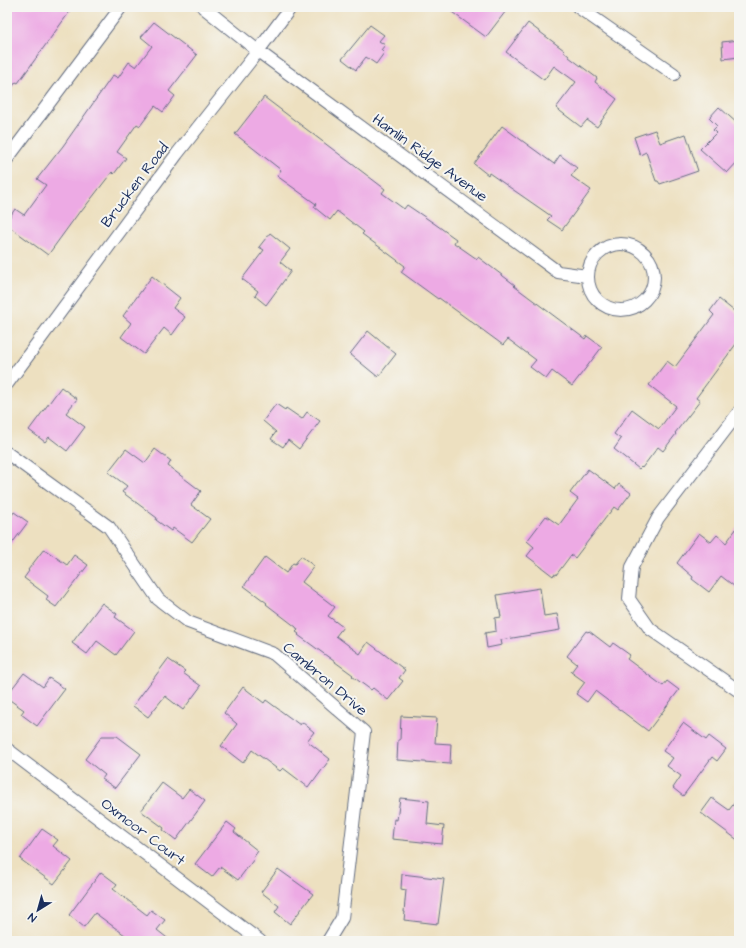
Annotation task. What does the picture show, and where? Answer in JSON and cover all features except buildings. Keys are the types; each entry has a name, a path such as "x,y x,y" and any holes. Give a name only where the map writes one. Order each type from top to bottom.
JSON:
{"street":[{"path":"7,159 121,7"},
{"name":"Hamlin Ridge Avenue","path":"203,7 258,51 558,272 587,276"},
{"name":"Brucken Road","path":"7,384 177,154 291,7"},
{"path":"578,7 674,74"},
{"path":"623,244 634,246 643,252 649,260 653,270 654,281 651,291 644,301 635,307 624,310 613,309 602,305 594,297 589,287 587,276 590,265 595,256 603,249 612,245 623,244"},
{"path":"739,412 658,518 632,567 629,599 650,629 739,691"},
{"name":"Cambron Drive","path":"7,453 110,527 158,599 188,622 274,654 364,732 342,918 328,941"},
{"name":"Oxmoor Court","path":"7,749 260,941"}]}
